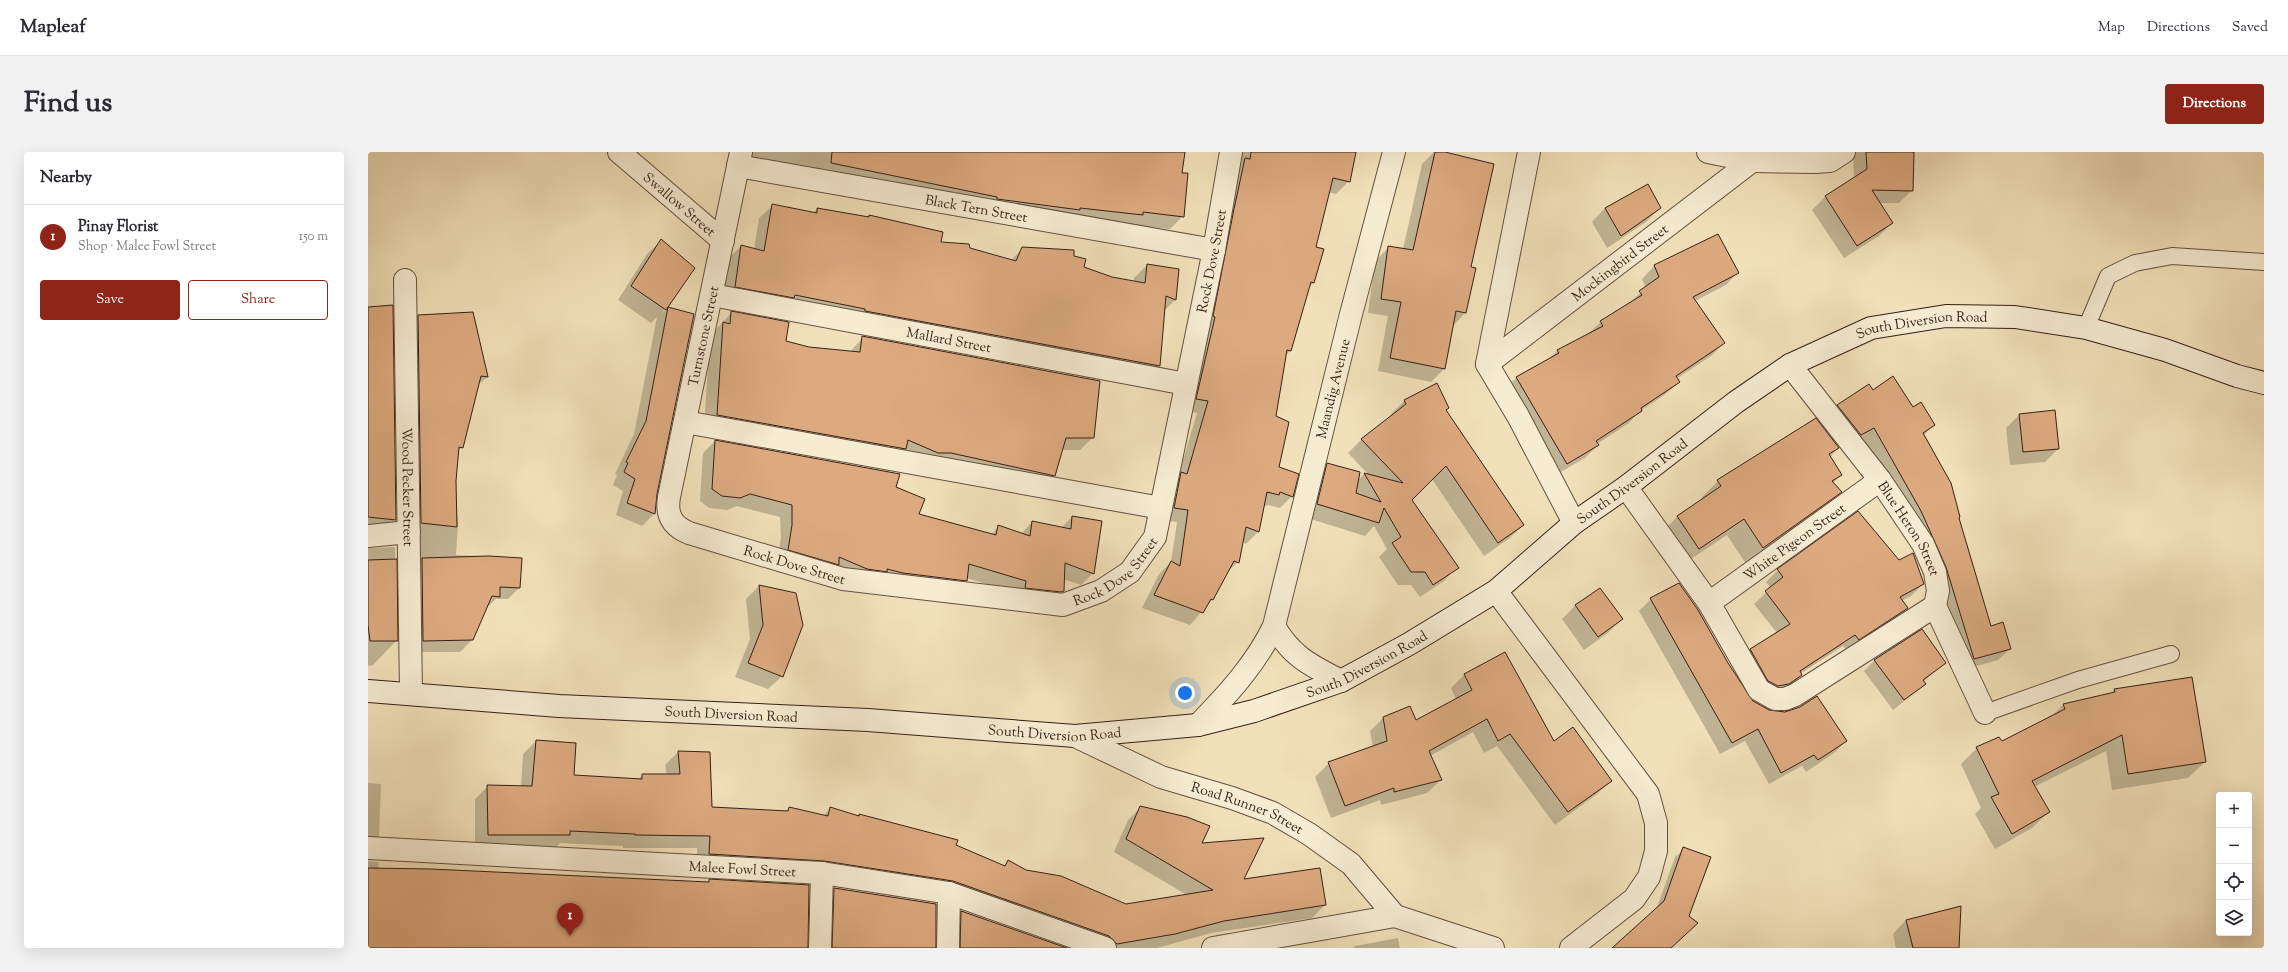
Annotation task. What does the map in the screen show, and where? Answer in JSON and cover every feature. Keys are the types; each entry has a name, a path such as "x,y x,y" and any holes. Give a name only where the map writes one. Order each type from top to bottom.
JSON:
{"street":[{"name":"Swallow Street","path":"619,152 723,241"},
{"name":"Rock Dove Street","path":"670,519 679,528 689,533 843,579 1063,605 1101,591 1130,572 1155,536 1214,250 1232,152"},
{"name":"Maandig Avenue","path":"1198,725 1227,694 1256,657 1274,626 1350,318 1394,152"},
{"path":"1529,152 1486,364 1518,416 1574,523"},
{"path":"1708,152 1752,161 1815,162 1830,161 1843,153"},
{"name":"Turnstone Street","path":"670,519 667,509 669,497 740,159"},
{"name":"Black Tern Street","path":"740,159 1214,250"},
{"name":"Mockingbird Street","path":"1486,364 1752,161"},
{"name":"Wood Pecker Street","path":"405,280 411,693"},
{"name":"Mallard Street","path":"712,295 1186,384"},
{"name":"South Diversion Road","path":"368,690 559,706 868,720 1075,736 1198,725 1254,711 1341,681 1409,644 1496,591 1574,523 1626,487 1736,402 1790,365 1871,328 1946,316 2015,317 2086,328 2165,350 2237,376 2264,383"},
{"name":"Blue Heron Street","path":"1790,365 1904,513 1929,558 1935,572 1938,591 1935,606"},
{"path":"685,422 1161,508"},
{"name":"White Pigeon Street","path":"1709,603 1880,480"},
{"path":"1626,487 1709,603 1759,690 1775,699 1785,699 1795,695 1935,606 1985,713"},
{"path":"368,536 409,532"},
{"path":"1496,591 1648,794 1656,823 1656,851 1649,877 1634,899 1571,948"},
{"path":"1274,626 1284,644 1294,654 1308,664 1341,681"},
{"name":"Road Runner Street","path":"1075,736 1161,777 1259,808 1310,834 1351,864 1395,916"},
{"name":"Malee Fowl Street","path":"368,848 822,873 949,893 1106,948"},
{"path":"820,948 822,873"},
{"path":"948,948 949,893"},
{"path":"1213,948 1395,916 1493,948"}],"lane":[{"path":"2086,328 2108,276 2134,263 2172,256 2264,262"},
{"path":"1985,713 2071,682 2171,654"}],"building":[{"path":"832,152 1185,152 1182,173 1188,173 1184,217 1143,212 1143,215 1080,208 1080,210 997,199 997,197 831,163"},
{"path":"1251,152 1356,152 1350,182 1333,178 1316,247 1324,249 1314,283 1311,282 1291,351 1287,350 1276,416 1289,422 1279,467 1299,474 1293,497 1280,492 1279,495 1267,492 1259,532 1246,527 1239,563 1234,561 1213,600 1211,599 1203,613 1154,595 1171,561 1180,566 1188,510 1174,508 1181,472 1187,474 1208,401 1196,399 1215,317 1213,316 1245,158 1250,159"},
{"path":"1435,152 1445,152 1494,164 1471,267 1476,268 1466,313 1456,311 1445,369 1390,358 1401,302 1381,299 1388,246 1413,250"},
{"path":"1866,152 1914,152 1913,191 1872,190 1893,223 1857,246 1825,196 1867,169"},
{"path":"1648,184 1661,208 1621,236 1605,208"},
{"path":"772,204 817,213 817,208 869,217 869,215 943,232 941,242 969,244 970,248 1016,261 1022,247 1074,250 1074,256 1086,259 1084,267 1112,277 1145,283 1147,264 1179,269 1176,300 1166,296 1160,366 865,311 865,309 795,295 794,298 735,287 741,245 764,251"},
{"path":"1718,234 1739,273 1693,297 1725,343 1676,376 1680,382 1641,408 1642,411 1596,441 1599,445 1567,464 1516,377 1559,353 1557,350 1603,326 1600,321 1642,295 1639,291 1659,277 1654,265"},
{"path":"661,239 695,268 666,310 631,286"},
{"path":"393,305 396,520 368,517 368,307"},
{"path":"668,307 694,314 657,494 655,514 627,503 635,479 624,472 628,463 626,462 646,421"},
{"path":"731,311 789,322 786,341 809,347 860,352 862,336 1100,381 1094,438 1066,438 1055,476 951,453 938,453 908,440 906,449 717,415 723,322 730,324"},
{"path":"473,312 488,377 481,376 463,448 459,447 456,481 457,527 421,523 418,315"},
{"path":"1893,376 1913,407 1921,402 1935,425 1923,433 1951,483 1959,518 1991,626 2003,622 2011,649 1974,659 1946,567 1921,511 1874,428 1861,435 1837,405 1869,384 1873,390"},
{"path":"1437,383 1449,408 1446,410 1524,525 1498,543 1446,466 1412,500 1459,568 1433,585 1425,572 1411,572 1392,543 1401,537 1384,508 1379,523 1317,504 1327,463 1360,472 1356,493 1381,502 1364,473 1403,483 1361,439 1406,404 1404,400"},
{"path":"2055,410 2059,449 2023,452 2019,414"},
{"path":"1816,418 1839,448 1829,454 1842,475 1832,481 1842,492 1763,548 1744,519 1699,549 1677,516 1721,486 1717,480"},
{"path":"715,440 900,474 896,487 925,499 919,514 996,535 998,525 1030,536 1032,521 1071,529 1072,516 1102,521 1094,574 1065,563 1064,591 1061,592 1025,588 1026,581 969,564 967,581 903,573 887,569 887,572 867,569 839,557 839,565 788,550 792,525 792,505 750,494 740,498 722,496 712,489"},
{"path":"1858,511 1899,560 1913,553 1924,584 1900,597 1908,608 1859,640 1855,635 1800,671 1802,675 1789,684 1778,686 1768,681 1750,649 1790,624 1765,591 1783,577 1777,569"},
{"path":"489,556 522,558 520,588 500,587 500,597 492,596 473,640 423,641 422,558"},
{"path":"397,559 398,641 370,641 368,625 368,560"},
{"path":"1679,583 1698,610 1728,663 1753,701 1769,710 1785,712 1800,707 1817,696 1847,741 1818,760 1814,755 1781,773 1758,729 1732,743 1650,598"},
{"path":"759,585 796,593 803,625 783,677 748,663 763,625"},
{"path":"1600,588 1623,619 1598,637 1575,605"},
{"path":"1922,629 1946,663 1923,680 1926,684 1904,700 1874,660"},
{"path":"1505,652 1554,741 1573,727 1612,781 1568,812 1510,734 1498,741 1487,719 1429,751 1442,780 1394,792 1394,788 1345,806 1328,762 1387,741 1383,717 1410,706 1416,720 1472,690 1464,674"},
{"path":"2192,677 2206,762 2128,774 2122,735 2032,781 2050,812 2012,834 1991,797 1999,794 1976,747 1999,737 2002,741 2065,709 2063,704 2115,692 2114,689"},
{"path":"536,740 576,743 574,775 642,779 642,774 680,774 678,751 710,752 712,807 788,811 789,807 828,816 830,807 859,816 859,814 958,840 956,845 1005,866 1008,860 1026,870 1061,876 1126,904 1213,890 1126,839 1140,806 1187,817 1210,826 1202,843 1264,838 1244,879 1320,868 1326,905 1224,921 1175,934 1117,944 1109,936 953,881 824,861 709,854 710,836 635,835 570,831 570,835 488,835 487,785 532,786"},
{"path":"1683,847 1711,857 1689,916 1698,923 1671,948 1612,948 1664,901"},
{"path":"368,868 431,869 709,882 709,879 809,885 808,948 368,948"},
{"path":"834,888 936,904 936,948 832,948"},
{"path":"1961,906 1959,948 1913,948 1906,920"},
{"path":"961,911 1067,948 960,948"}],"place":[{"name":"Pinay Florist","path":"570,936"}]}
